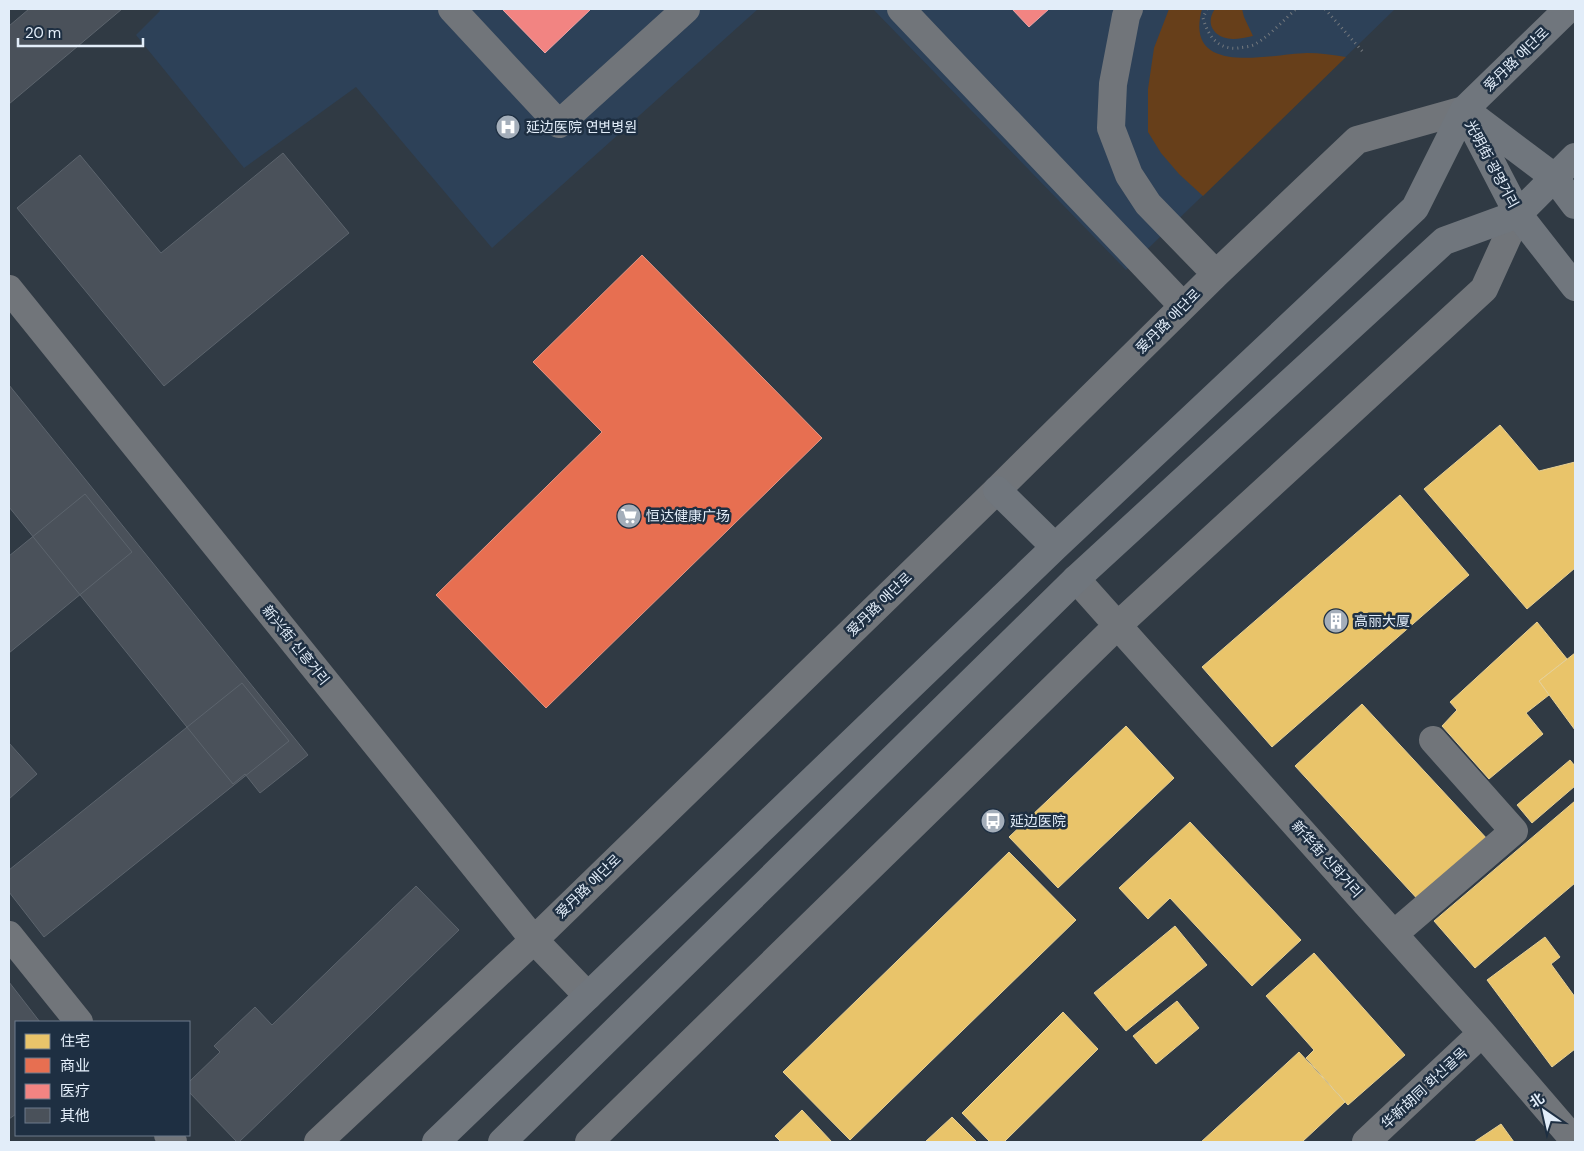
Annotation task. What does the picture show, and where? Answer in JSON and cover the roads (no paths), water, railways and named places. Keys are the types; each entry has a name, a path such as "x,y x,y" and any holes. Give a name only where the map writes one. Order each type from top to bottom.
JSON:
{"main road":[{"name":"爱丹路 애단로","path":"436,1142 1055,547 1415,208 1464,110 1568,9"},
{"name":"光明街 광명거리","path":"1464,110 1554,177 1575,205"},
{"name":"光明街 광명거리","path":"1464,110 1518,214 1575,287"},
{"path":"502,1142 1076,579 1444,241 1518,214 1575,157"},
{"path":"997,490 1055,547"}],"street":[{"path":"452,9 559,124 686,9"},
{"path":"901,9 1183,306"},
{"path":"1129,9 1113,84 1111,128 1128,175 1148,204 1216,274"},
{"name":"爱丹路 애단로","path":"318,1142 534,940 997,490 1183,306 1357,140 1464,110"},
{"path":"589,1142 1117,626 1484,289 1518,214"},
{"name":"新兴街 신흥거리","path":"9,289 534,940 588,996"},
{"name":"新华街 신화거리","path":"1076,579 1482,1033 1575,1141"},
{"path":"1394,934 1514,830 1433,740"},
{"path":"9,935 78,1021"},
{"name":"华新胡同 화신골목","path":"1366,1142 1482,1033"}],"place":[{"name":"延边医院 연변병원","path":"508,127"},
{"name":"恒达健康广场","path":"629,516"},
{"name":"高丽大厦","path":"1336,621"},
{"name":"延边医院","path":"993,821"}]}
